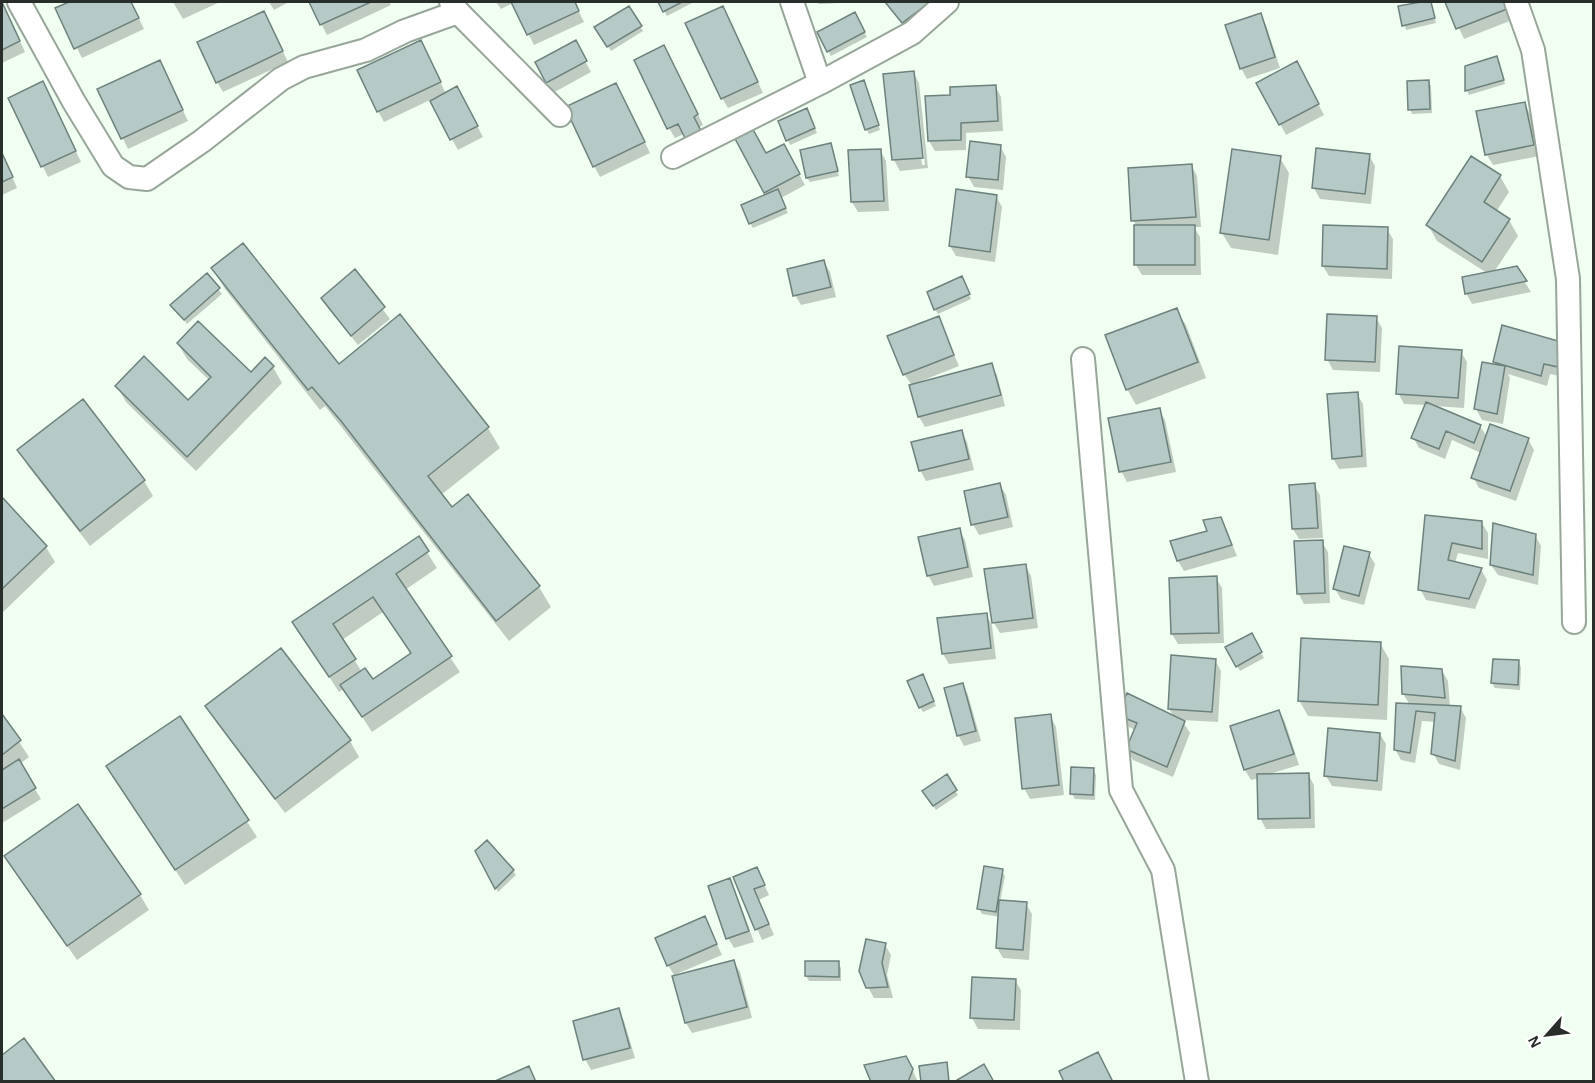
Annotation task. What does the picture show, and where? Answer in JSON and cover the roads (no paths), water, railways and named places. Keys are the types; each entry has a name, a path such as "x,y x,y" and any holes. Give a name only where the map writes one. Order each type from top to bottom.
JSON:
{"street":[{"path":"19,2 74,102 113,166 129,177 147,179 202,141 281,79 296,71 366,50 454,7 560,115"},
{"path":"792,2 820,83"},
{"path":"673,157 820,83 912,33 947,2"},
{"path":"1516,2 1533,50 1568,279 1574,622"},
{"path":"1083,359 1121,790 1163,870 1197,1082"}]}
